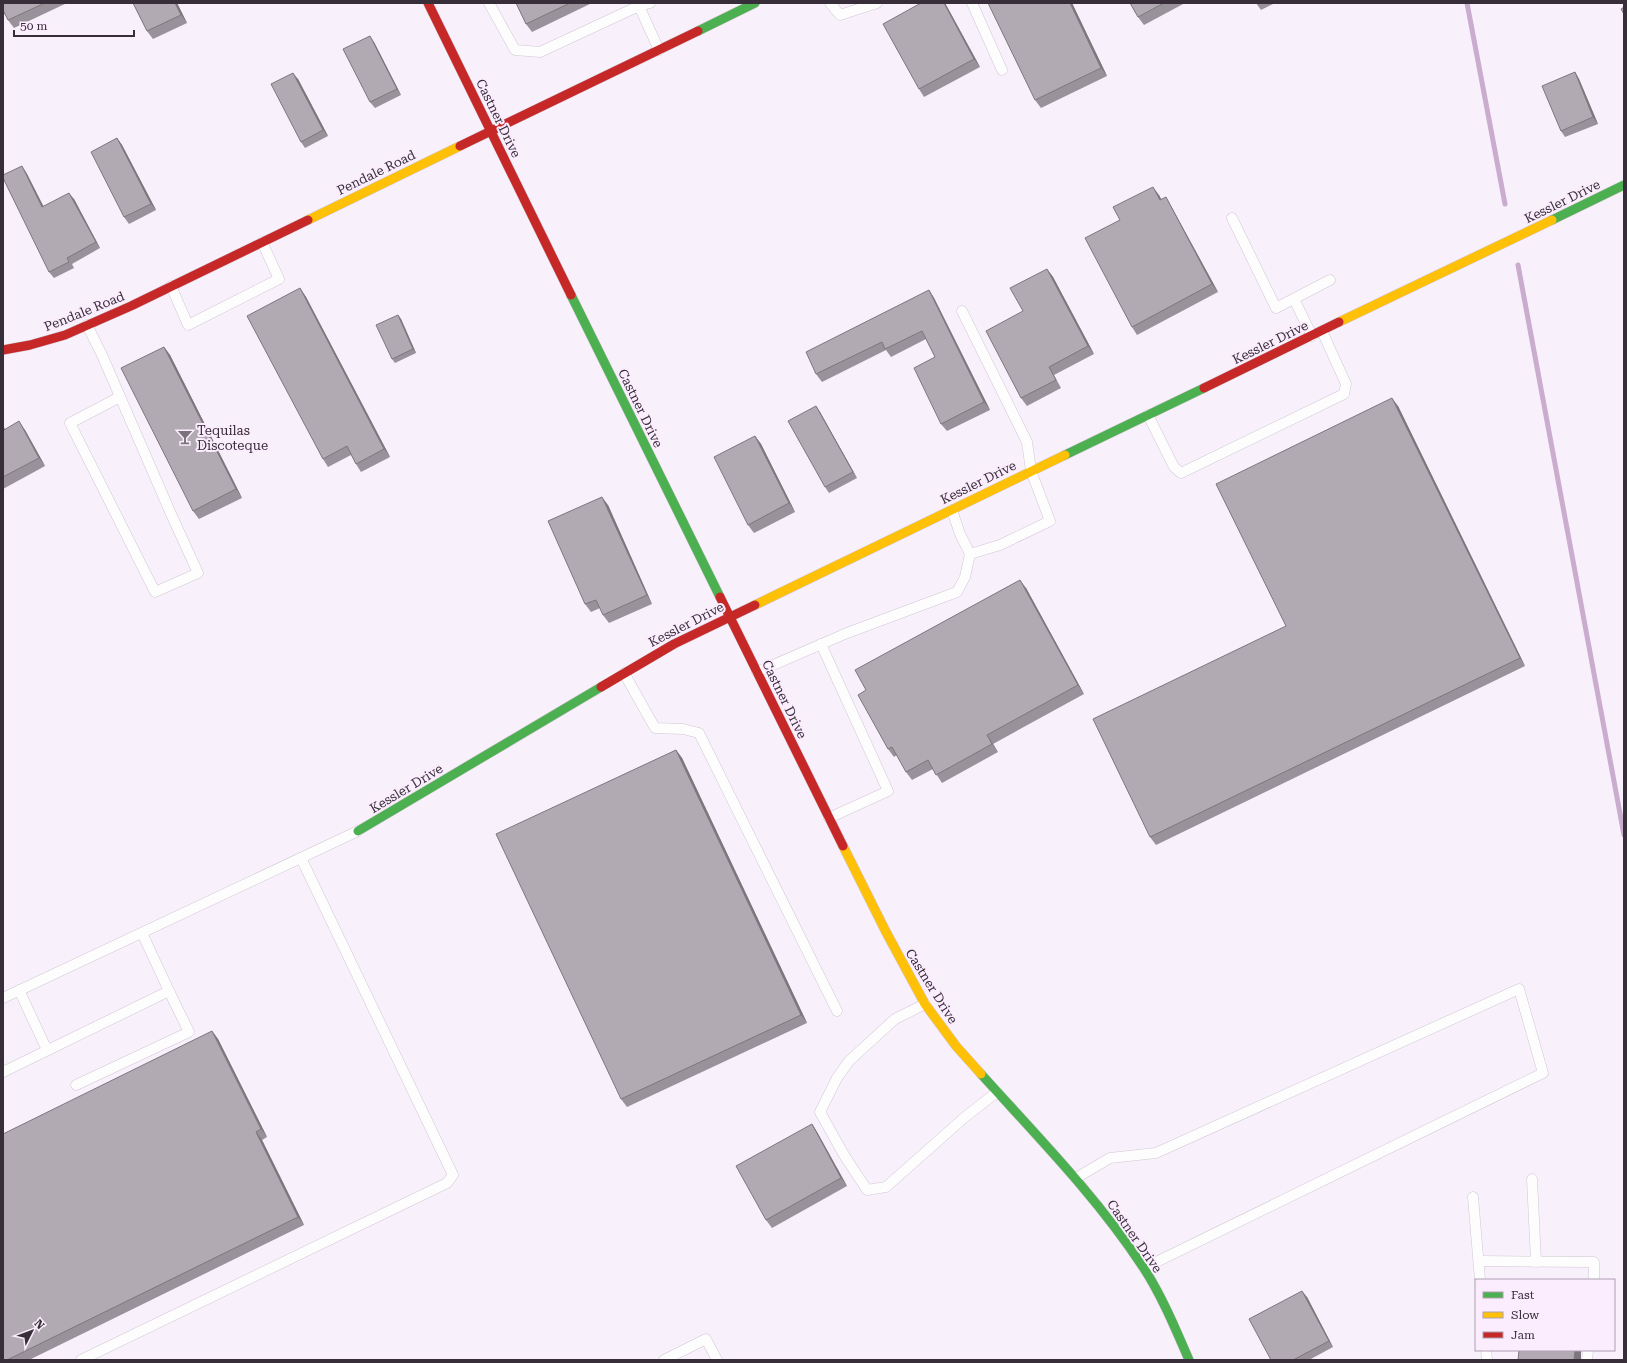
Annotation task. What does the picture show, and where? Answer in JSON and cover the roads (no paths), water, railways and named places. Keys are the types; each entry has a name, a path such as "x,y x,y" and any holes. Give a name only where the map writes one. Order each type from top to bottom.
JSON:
{"street":[{"name":"Castner Drive","path":"428,3 729,617 886,932 926,1004 956,1046 1076,1178 1099,1206 1144,1268 1174,1325 1189,1360"},
{"name":"Pendale Road","path":"3,350 30,345 65,335 87,325 171,286 755,3"},
{"name":"Kessler Drive","path":"358,831 674,644 1624,185"}],"lane":[{"path":"489,3 515,50 540,52 639,6 650,3"},
{"path":"830,3 840,15 877,3"},
{"path":"972,3 1002,70"},
{"path":"639,6 658,50"},
{"path":"1232,218 1276,308 1330,280"},
{"path":"171,286 188,325 279,279 262,242"},
{"path":"1294,299 1312,336"},
{"path":"962,311 1027,442 1031,471 1050,521 1000,545 970,554"},
{"path":"87,325 102,355 198,573 155,592 70,423 120,397"},
{"path":"1148,415 1174,467 1181,473 1188,470 1344,394 1346,384 1322,331"},
{"path":"757,672 847,633 957,592 965,577 970,554 960,534 952,510"},
{"path":"821,644 888,791 829,818"},
{"path":"624,673 655,728 683,729 699,733 837,1011"},
{"path":"3,998 358,831"},
{"path":"81,1360 447,1183 453,1175 301,858"},
{"path":"76,1085 189,1032 142,933"},
{"path":"1076,1178 1110,1158 1156,1153 1519,989 1543,1073 1144,1268"},
{"path":"19,990 47,1050"},
{"path":"4,1068 47,1050 169,991"},
{"path":"926,1004 895,1019 849,1061 837,1078 820,1112 844,1155 867,1190 886,1187 965,1117 997,1092"},
{"path":"1532,1179 1536,1262"},
{"path":"1473,1197 1480,1279"},
{"path":"1478,1262 1594,1262 1594,1279"},
{"path":"664,1360 706,1339 717,1360"}],"waterway":[{"path":"1467,3 1505,204"},
{"path":"1518,265 1624,835"}],"place":[{"name":"Tequilas Discoteque","path":"185,437"}]}
